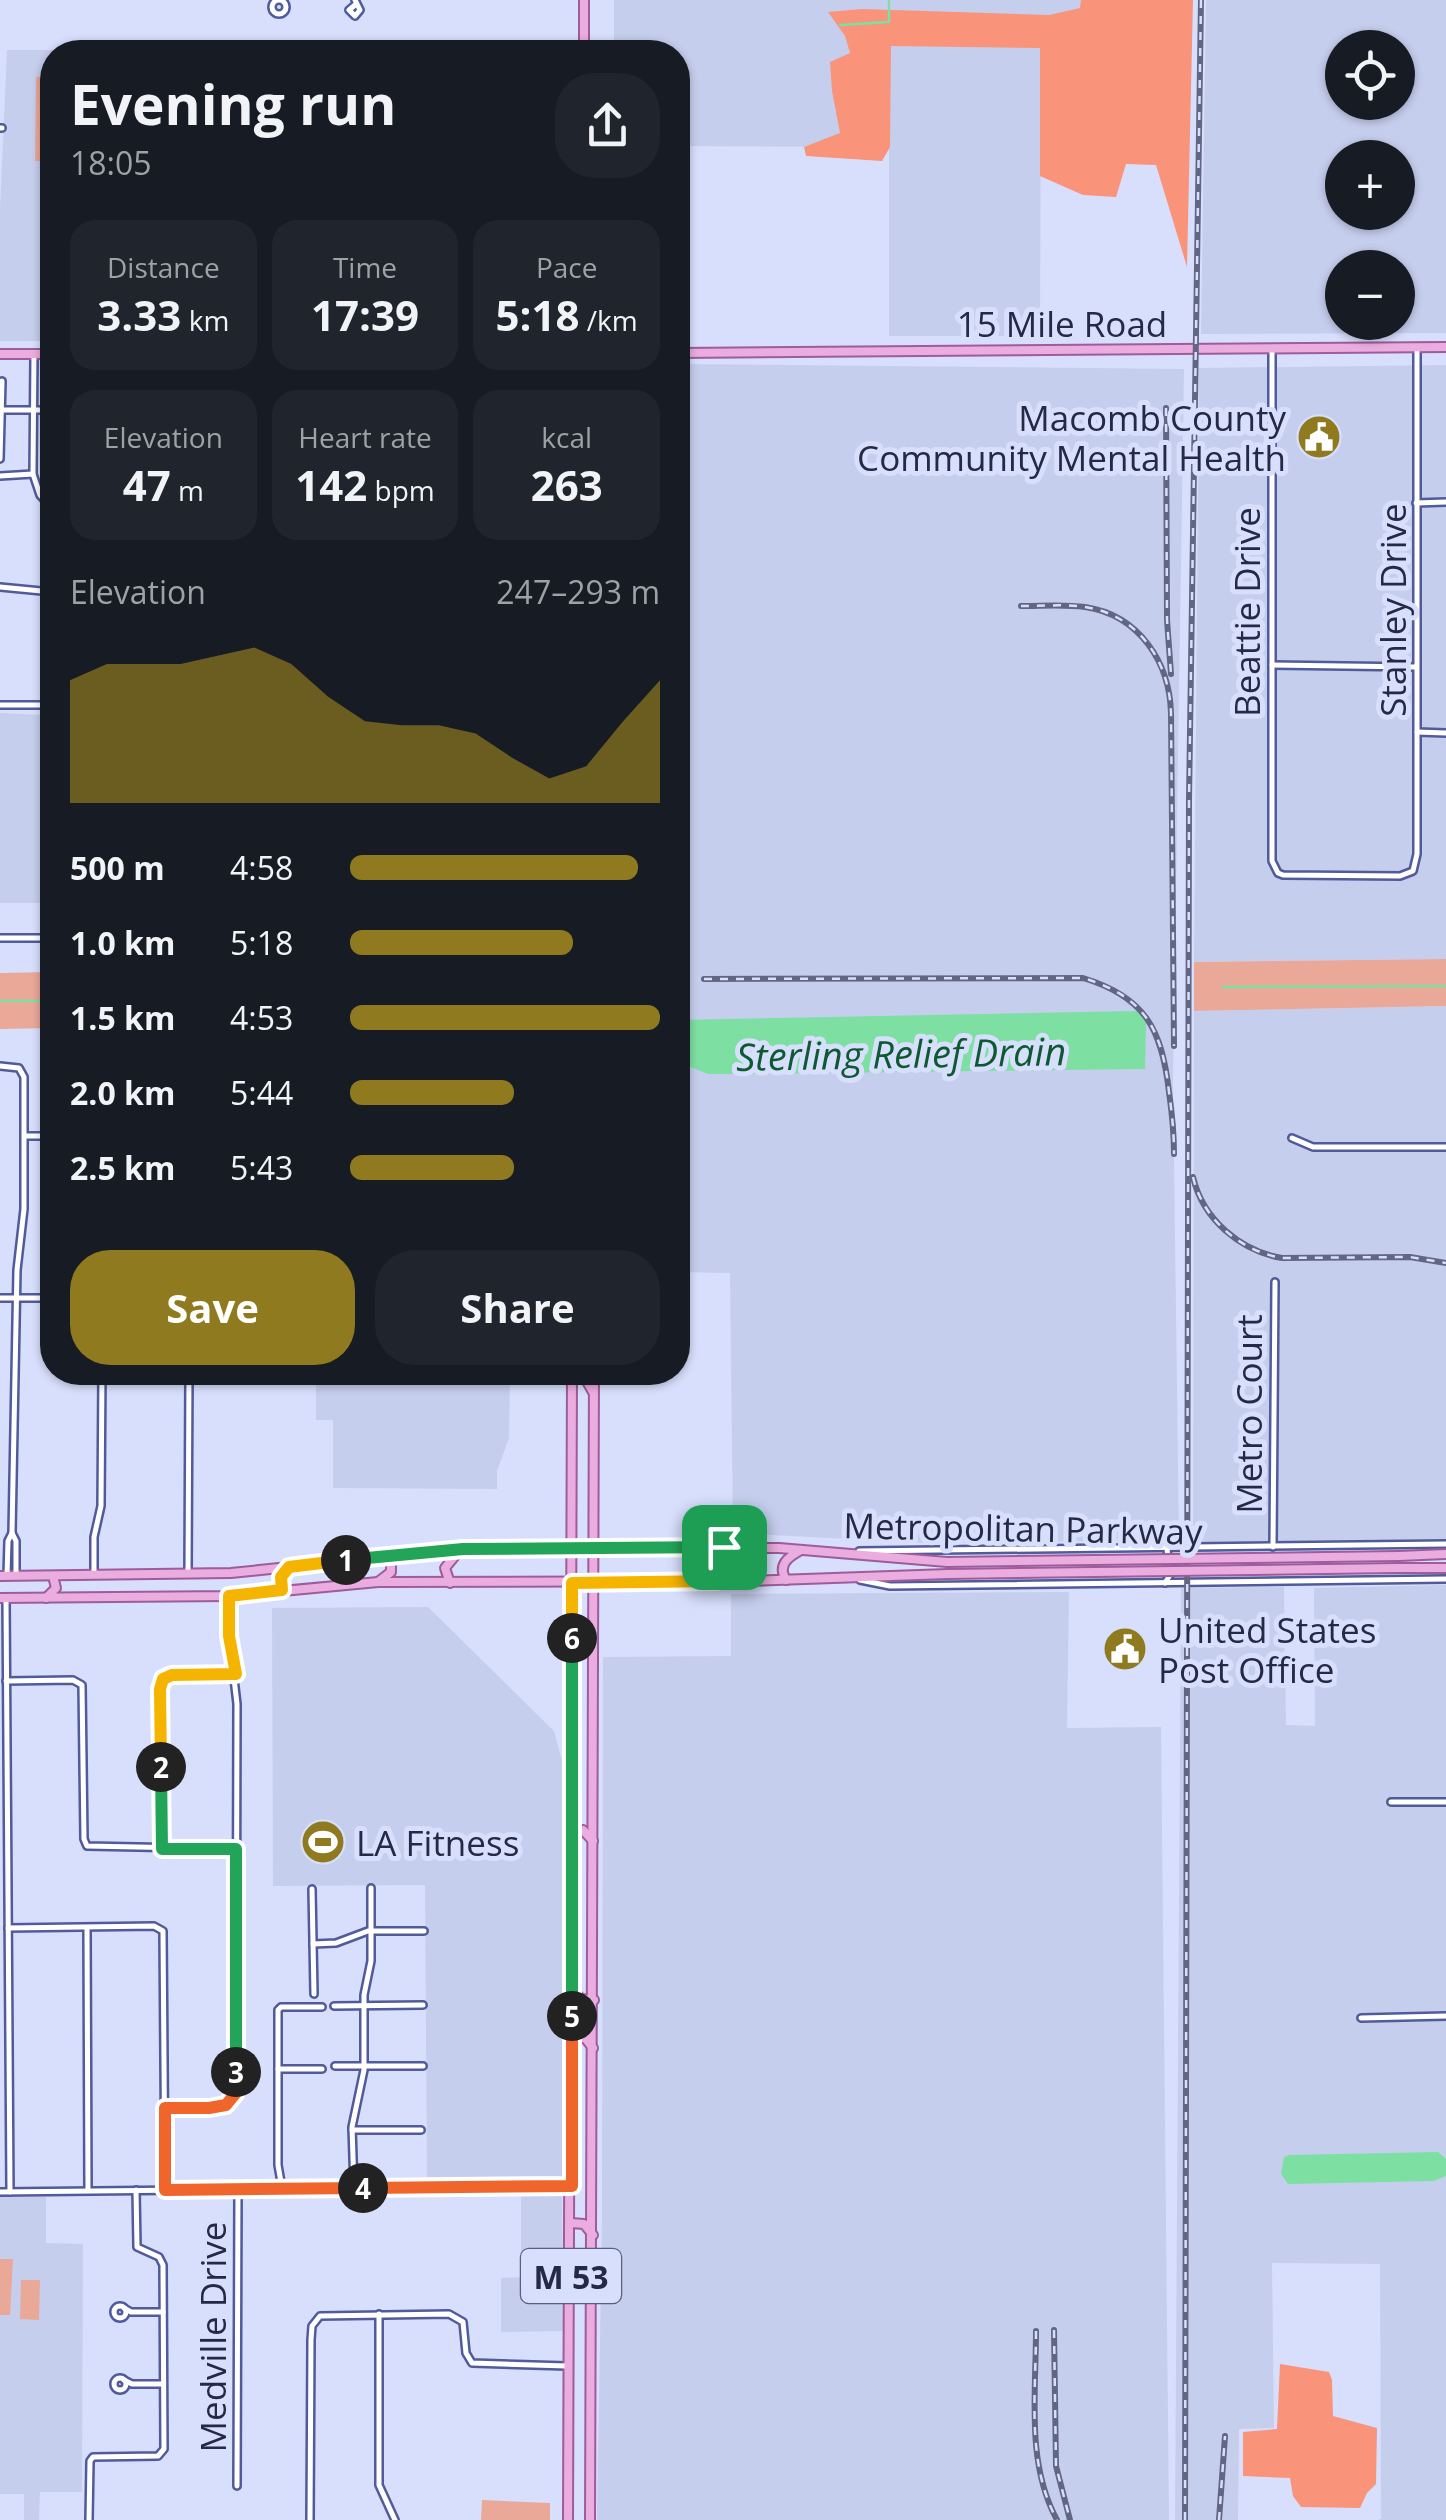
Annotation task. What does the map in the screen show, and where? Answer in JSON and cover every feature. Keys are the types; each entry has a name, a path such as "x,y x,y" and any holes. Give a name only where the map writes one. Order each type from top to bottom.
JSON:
{"main road":[{"path":"584,0 584,40"},
{"name":"15 Mile Road","path":"690,353 1446,347"},
{"path":"0,354 40,354"},
{"name":"M 53","path":"568,2520 572,1385"},
{"path":"588,1385 594,1396"},
{"name":"M 53","path":"590,2520 594,1385"},
{"path":"718,1581 736,1564 734,1547"},
{"name":"Metropolitan Parkway","path":"8,1576 246,1572 463,1549 734,1547 948,1562 1446,1554"},
{"path":"450,1583 447,1564 463,1549"},
{"path":"786,1580 784,1562 800,1550"},
{"path":"378,1582 393,1568 391,1554"},
{"path":"282,1590 281,1577 289,1567"},
{"name":"Metropolitan Parkway","path":"3,1598 229,1596 378,1582 594,1583 1446,1568"},
{"path":"243,1594 250,1582 246,1572"},
{"path":"46,1598 56,1588 54,1576"},
{"path":"572,1712 581,1724 594,1724"},
{"path":"572,1832 586,1832 594,1845"},
{"path":"572,1989 581,1999 594,2000"},
{"path":"572,2038 584,2038 593,2048"},
{"path":"571,2223 584,2224 593,2235"},
{"path":"569,2451 577,2460 591,2460"}],"street":[{"name":"Stanley Drive","path":"1413,871 1417,854 1417,347"},
{"name":"Beattie Drive","path":"1272,348 1272,856 1278,873 1400,876 1413,871"},
{"path":"34,354 33,474 40,495"},
{"path":"0,460 2,380"},
{"path":"2,410 40,410"},
{"path":"0,476 33,474"},
{"path":"1416,502 1446,502"},
{"path":"0,587 40,591"},
{"path":"1272,666 1416,667"},
{"path":"0,704 40,706"},
{"path":"1417,732 1446,732"},
{"path":"0,938 40,938"},
{"path":"0,1066 22,1070 24,1136 24,1222 16,1298 12,1533 16,1541 8,1576"},
{"path":"24,1136 40,1136"},
{"path":"1292,1138 1312,1147 1446,1147"},
{"name":"Metro Court","path":"1273,1546 1275,1282"},
{"path":"0,1298 40,1298"},
{"path":"94,1576 94,1537 101,1506 102,1385"},
{"path":"188,1574 189,1385"},
{"path":"827,1553 1446,1544"},
{"path":"1210,1547 1204,1554 1204,1574 1210,1582"},
{"path":"1165,1583 1170,1575 1166,1548"},
{"path":"852,1578 890,1586 1446,1579"},
{"path":"165,2108 219,2108 235,2094 236,1674 229,1636 229,1596"},
{"path":"3,1598 10,2192"},
{"path":"162,1849 163,1679 172,1675 236,1674"},
{"path":"6,1682 80,1682 87,1846 236,1849"},
{"path":"1391,1802 1446,1802"},
{"path":"354,2188 352,2130 364,2066 371,1888"},
{"path":"312,1889 314,1994"},
{"path":"5,1924 160,1928 164,1936 165,2190"},
{"path":"87,1928 88,2190"},
{"path":"313,1944 336,1943 371,1932 424,1932"},
{"path":"334,2006 423,2005"},
{"path":"282,2188 278,2165 279,2008 322,2006"},
{"path":"1360,2018 1446,2016"},
{"path":"335,2066 422,2066"},
{"path":"278,2069 322,2069"},
{"path":"0,2112 9,2112"},
{"path":"352,2130 421,2130"},
{"path":"0,2192 572,2186"},
{"name":"Medville Drive","path":"237,2486 238,2188"},
{"path":"90,2520 93,2456 158,2456 163,2452 162,2261 136,2247 136,2190"},
{"path":"127,2312 163,2312"},
{"path":"310,2520 311,2340 317,2318 327,2314 455,2316 464,2325 468,2358 476,2364 570,2366"},
{"path":"379,2314 380,2485 395,2520"},
{"path":"127,2384 164,2384"}],"shaded area":[{"path":"614,0 1125,0 1019,47 1041,48 1040,336 889,336 889,147 690,146 690,40 614,40"},
{"path":"1081,0 1193,0 1187,267 1156,165 1126,164 1116,197 1083,195 1040,176 1040,48 891,46 890,147 882,161 806,156 804,147 840,133 830,62 850,53 845,36 828,12 862,9 1049,15 1080,8"},
{"path":"1206,0 1446,0 1446,333 1415,333 1415,250 1325,250 1325,333 1201,334"},
{"path":"7,50 40,50 40,341 0,341 0,208"},
{"path":"36,77 40,77 40,161 35,161"},
{"path":"690,364 1184,369 1173,1083 1179,1540 929,1543 733,1533 730,1273 690,1272"},
{"path":"1446,365 1446,959 1194,962 1199,368"},
{"path":"0,713 40,715 40,903 0,903"},
{"path":"1446,959 1446,1006 1194,1011 1194,962"},
{"path":"40,972 40,1028 0,1029 0,973"},
{"path":"1446,1006 1446,1539 1193,1544 1194,1011"},
{"path":"316,1385 510,1385 509,1438 497,1471 497,1489 333,1488 333,1420 316,1420"},
{"path":"1446,1585 1446,2520 1377,2520 1381,2519 1380,2264 1272,2263 1274,2428 1239,2429 1238,2520 1175,2520 1181,1588 1284,1587 1286,1725 1315,1726 1314,1588"},
{"path":"1069,1592 1067,1728 1161,1727 1169,2520 597,2520 603,1657 731,1656 731,1594"},
{"path":"428,1607 554,1731 562,1761 562,2176 427,2177 425,1885 273,1886 272,1608"},
{"path":"521,2194 562,2194 563,2331 501,2332 501,2278 521,2277"},
{"path":"0,2197 46,2197 46,2243 83,2244 82,2492 40,2492 39,2520 24,2520 24,2494 0,2494"},
{"path":"0,2259 13,2259 10,2315 0,2315"},
{"path":"21,2280 40,2280 39,2320 20,2319"},
{"path":"1280,2364 1329,2372 1333,2416 1377,2428 1376,2484 1360,2508 1301,2507 1293,2496 1290,2478 1243,2476 1243,2432 1277,2429"},
{"path":"482,2500 550,2503 550,2520 481,2520"}],"water":[{"path":"1137,1011 1146,1021 1145,1069 708,1074 690,1067 690,1020"},
{"path":"1438,2152 1446,2159 1446,2176 1434,2181 1288,2184 1281,2174 1284,2157 1289,2155"}],"waterway":[{"path":"840,25 889,22 889,0"},
{"name":"Sterling Relief Drain","path":"1222,987 1446,986"},
{"name":"Sterling Relief Drain","path":"0,1001 40,1001"}],"railway":[{"path":"1185,2520 1189,800 1201,0"},
{"path":"1166,408 1171,674"},
{"path":"1021,606 1085,607 1121,620 1148,644 1165,676 1171,714 1174,1046"},
{"path":"704,979 1083,978 1122,995 1136,1006 1155,1034 1166,1070 1174,1154"},
{"path":"1193,1177 1215,1220 1238,1241 1267,1254 1282,1258 1410,1257 1446,1263"},
{"path":"1054,2330 1056,2466 1070,2520"},
{"path":"1036,2331 1037,2452 1047,2498 1057,2520"},
{"path":"1219,2520 1225,2436"}],"place":[{"name":"Macomb County Community Mental Health","path":"1319,437"},
{"name":"United States Post Office","path":"1125,1649"},
{"name":"LA Fitness","path":"323,1842"}],"route":[{"path":"724,1547 734,1547 737,1559 730,1573 718,1581 572,1583 572,2186 165,2190 165,2108 219,2108 233,2098 236,2090 236,1849 162,1849 160,1689 163,1679 172,1675 236,1674 229,1636 229,1596 282,1590 281,1577 289,1567 401,1553 724,1547"}]}
